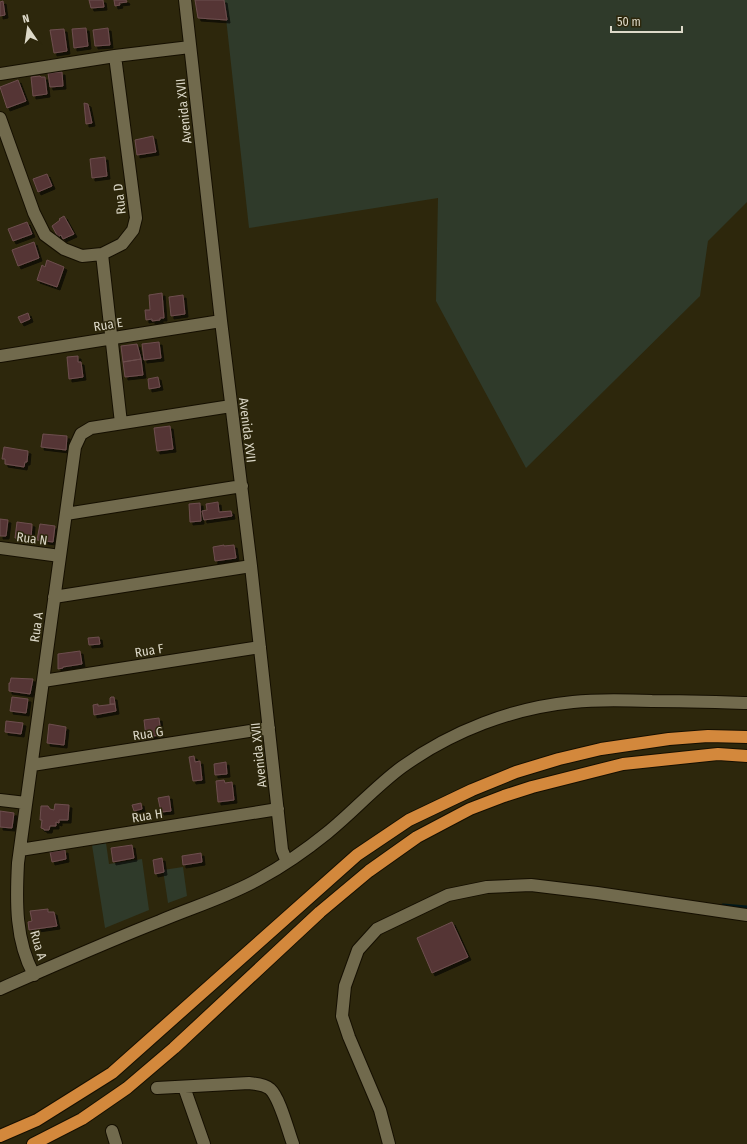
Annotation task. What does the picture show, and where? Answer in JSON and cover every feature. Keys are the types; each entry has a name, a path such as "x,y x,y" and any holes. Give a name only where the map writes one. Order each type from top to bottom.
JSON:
{"highway":[{"path":"0,1136 37,1120 112,1073 357,855 409,820 472,790 509,775 560,759 601,750 669,739 708,736 747,737"},
{"path":"33,1144 82,1119 127,1088 174,1048 320,912 369,871 417,837 470,809 504,796 623,764 718,754 747,756"}],"street":[{"name":"Avenida XVII","path":"185,0 221,321 242,486 282,850 287,862"},
{"path":"0,74 115,56 190,47"},
{"name":"Rua D","path":"0,118 3,144 34,213 46,235 64,249 82,256 102,254 122,244 133,230 136,218 115,56"},
{"path":"102,254 121,423"},
{"name":"Rua E","path":"0,356 221,321"},
{"name":"Rua A","path":"34,975 27,963 18,924 16,900 26,803 75,447 80,434 91,428 231,406"},
{"path":"66,514 242,486"},
{"name":"Rua N","path":"0,548 60,556"},
{"path":"54,598 251,566"},
{"name":"Rua F","path":"43,681 260,647"},
{"path":"0,989 160,920 230,893 257,880 287,862 327,833 373,790 401,768 427,751 456,735 488,721 554,704 593,700 747,703"},
{"name":"Rua G","path":"32,765 269,728"},
{"path":"0,800 26,803"},
{"name":"Rua H","path":"20,850 278,809"},
{"path":"389,1144 380,1110 349,1037 342,1016 345,986 358,950 377,929 448,895 487,888 532,885 747,915"},
{"path":"157,1088 249,1083 261,1084 270,1089 276,1097 293,1144"},
{"path":"184,1087 204,1144"},
{"path":"112,1131 116,1144"}],"green space":[{"path":"224,0 747,0 747,202 708,241 700,296 526,468 436,301 438,198 249,228"},
{"path":"106,843 109,864 142,859 149,910 105,928 92,845"},
{"path":"183,867 187,896 168,903 163,870"}],"building":[{"path":"89,0 103,0 104,7 91,8"},
{"path":"114,0 126,0 127,2 119,3 120,5 115,6"},
{"path":"195,0 224,0 227,20 198,18"},
{"path":"3,1 5,15 0,16 0,2"},
{"path":"86,28 88,46 74,48 72,29"},
{"path":"108,28 110,45 95,46 93,30"},
{"path":"64,29 67,51 54,53 50,30"},
{"path":"62,72 63,86 50,87 48,73"},
{"path":"31,77 45,77 47,94 33,96"},
{"path":"18,80 26,101 7,108 0,87"},
{"path":"84,103 88,104 92,123 86,124"},
{"path":"153,136 156,152 137,155 135,140"},
{"path":"105,157 107,176 92,178 90,159"},
{"path":"47,174 52,186 38,192 33,179"},
{"path":"64,216 74,234 63,239 61,235 58,237 52,226"},
{"path":"27,222 32,234 13,241 8,229"},
{"path":"34,242 39,258 18,266 12,250"},
{"path":"47,260 64,267 57,287 37,280 42,265 45,267"},
{"path":"162,293 164,318 152,321 152,319 146,320 145,310 150,310 149,295"},
{"path":"183,295 185,314 171,316 169,297"},
{"path":"28,313 30,319 21,323 18,317"},
{"path":"159,342 161,358 144,360 142,344"},
{"path":"137,344 141,359 123,362 121,346"},
{"path":"78,356 78,362 81,362 83,377 69,379 67,357"},
{"path":"141,359 143,375 125,377 123,362"},
{"path":"158,377 160,387 149,389 148,379"},
{"path":"170,426 173,449 157,451 154,428"},
{"path":"43,434 67,436 66,450 41,447"},
{"path":"4,447 28,451 27,462 25,462 24,467 5,464 5,459 2,459"},
{"path":"218,502 219,512 231,511 232,516 204,520 202,511 207,510 206,504"},
{"path":"200,503 201,521 190,522 189,504"},
{"path":"0,519 8,520 6,536 0,536"},
{"path":"17,522 32,524 31,539 15,538"},
{"path":"40,524 55,526 53,542 37,540"},
{"path":"234,545 236,558 215,561 213,547"},
{"path":"99,637 100,644 89,645 88,638"},
{"path":"80,651 82,664 58,669 58,654"},
{"path":"11,678 33,679 30,694 9,691 9,683"},
{"path":"12,697 28,699 26,713 10,711"},
{"path":"111,697 114,697 115,704 110,704"},
{"path":"98,704 98,706 115,704 116,711 94,715 93,705"},
{"path":"159,718 161,735 146,737 144,720"},
{"path":"6,721 23,723 21,734 5,732"},
{"path":"49,724 66,727 64,745 47,743"},
{"path":"194,756 195,762 200,761 202,780 193,781 189,757"},
{"path":"226,762 227,774 215,775 214,764"},
{"path":"224,780 225,783 232,782 234,800 218,802 216,781"},
{"path":"169,796 171,811 161,812 158,798"},
{"path":"141,803 142,809 134,811 132,805"},
{"path":"55,804 69,805 68,820 59,820 59,823 56,822 56,826 50,826 49,830 44,830 41,828 42,820 40,820 41,806 48,806 50,809 54,810"},
{"path":"0,811 14,813 12,828 0,827"},
{"path":"132,845 134,858 113,862 111,848"},
{"path":"65,850 66,859 52,862 50,852"},
{"path":"201,853 202,862 183,865 182,856"},
{"path":"162,858 164,872 155,874 153,860"},
{"path":"48,909 48,912 54,912 57,926 29,930 28,922 32,921 30,911"},
{"path":"452,922 468,957 432,973 417,938"}],"waterway":[{"path":"723,905 747,907"}]}
